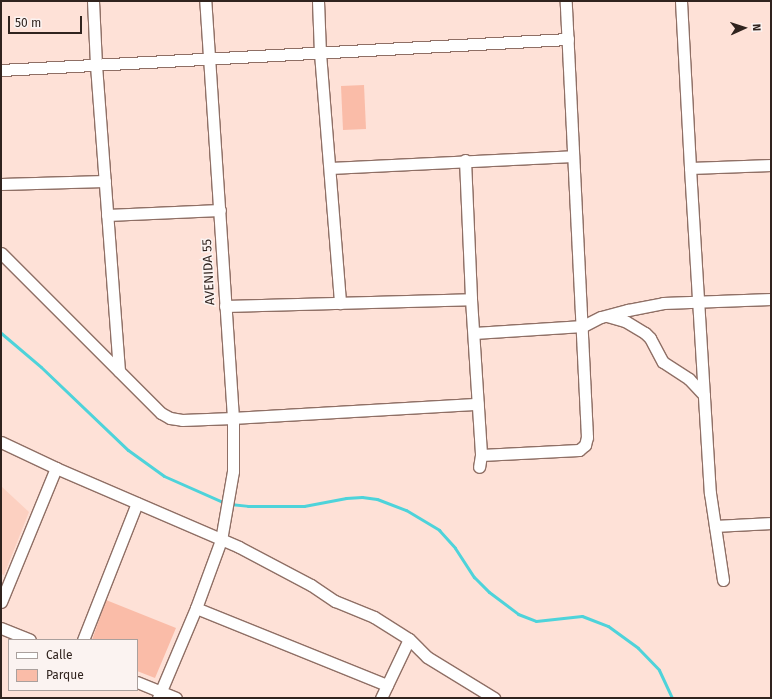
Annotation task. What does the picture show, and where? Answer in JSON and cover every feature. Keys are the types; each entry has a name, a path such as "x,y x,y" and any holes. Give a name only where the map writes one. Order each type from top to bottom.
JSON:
{"street":[{"path":"93,1 96,65 119,371"},
{"name":"AVENIDA 55","path":"160,695 196,608 221,540 233,477 233,418 205,1"},
{"path":"318,1 320,53 340,302"},
{"path":"481,455 579,450 586,444 583,326 572,156 566,1"},
{"path":"681,1 710,493 723,580"},
{"path":"1,70 568,39"},
{"path":"330,168 465,160 572,156"},
{"path":"465,160 481,455 479,467"},
{"path":"690,168 771,165"},
{"path":"1,184 105,181"},
{"path":"107,215 220,210"},
{"path":"1,253 161,413 170,418 182,420 233,418 478,404"},
{"path":"474,333 583,326 607,316 663,303 698,300 771,298"},
{"path":"225,306 472,299"},
{"path":"607,316 625,321 645,333 650,338 663,362 689,379 704,395"},
{"path":"1,442 56,468 221,540 285,572 335,601 374,617 409,639 426,657 482,695 494,698"},
{"path":"1,602 4,586 56,468"},
{"path":"83,639 137,503"},
{"path":"715,526 771,523"},
{"path":"196,608 387,685"},
{"path":"1,628 28,639"},
{"path":"381,698 409,639"},
{"path":"138,683 160,695 176,698"}],"shaded area":[{"path":"1,486 29,512 4,575 1,574"}],"green space":[{"path":"364,85 366,129 343,130 341,86"},
{"path":"106,600 176,628 155,678 138,671 138,639 92,639"}],"waterway":[{"path":"1,333 41,367 128,450 164,476 225,503"},
{"path":"230,504 248,506 304,506 346,498 362,497 377,499 406,510 439,530 455,548 474,577 489,592 518,614 536,621 582,616 608,626 638,648 659,670 672,698"}]}
